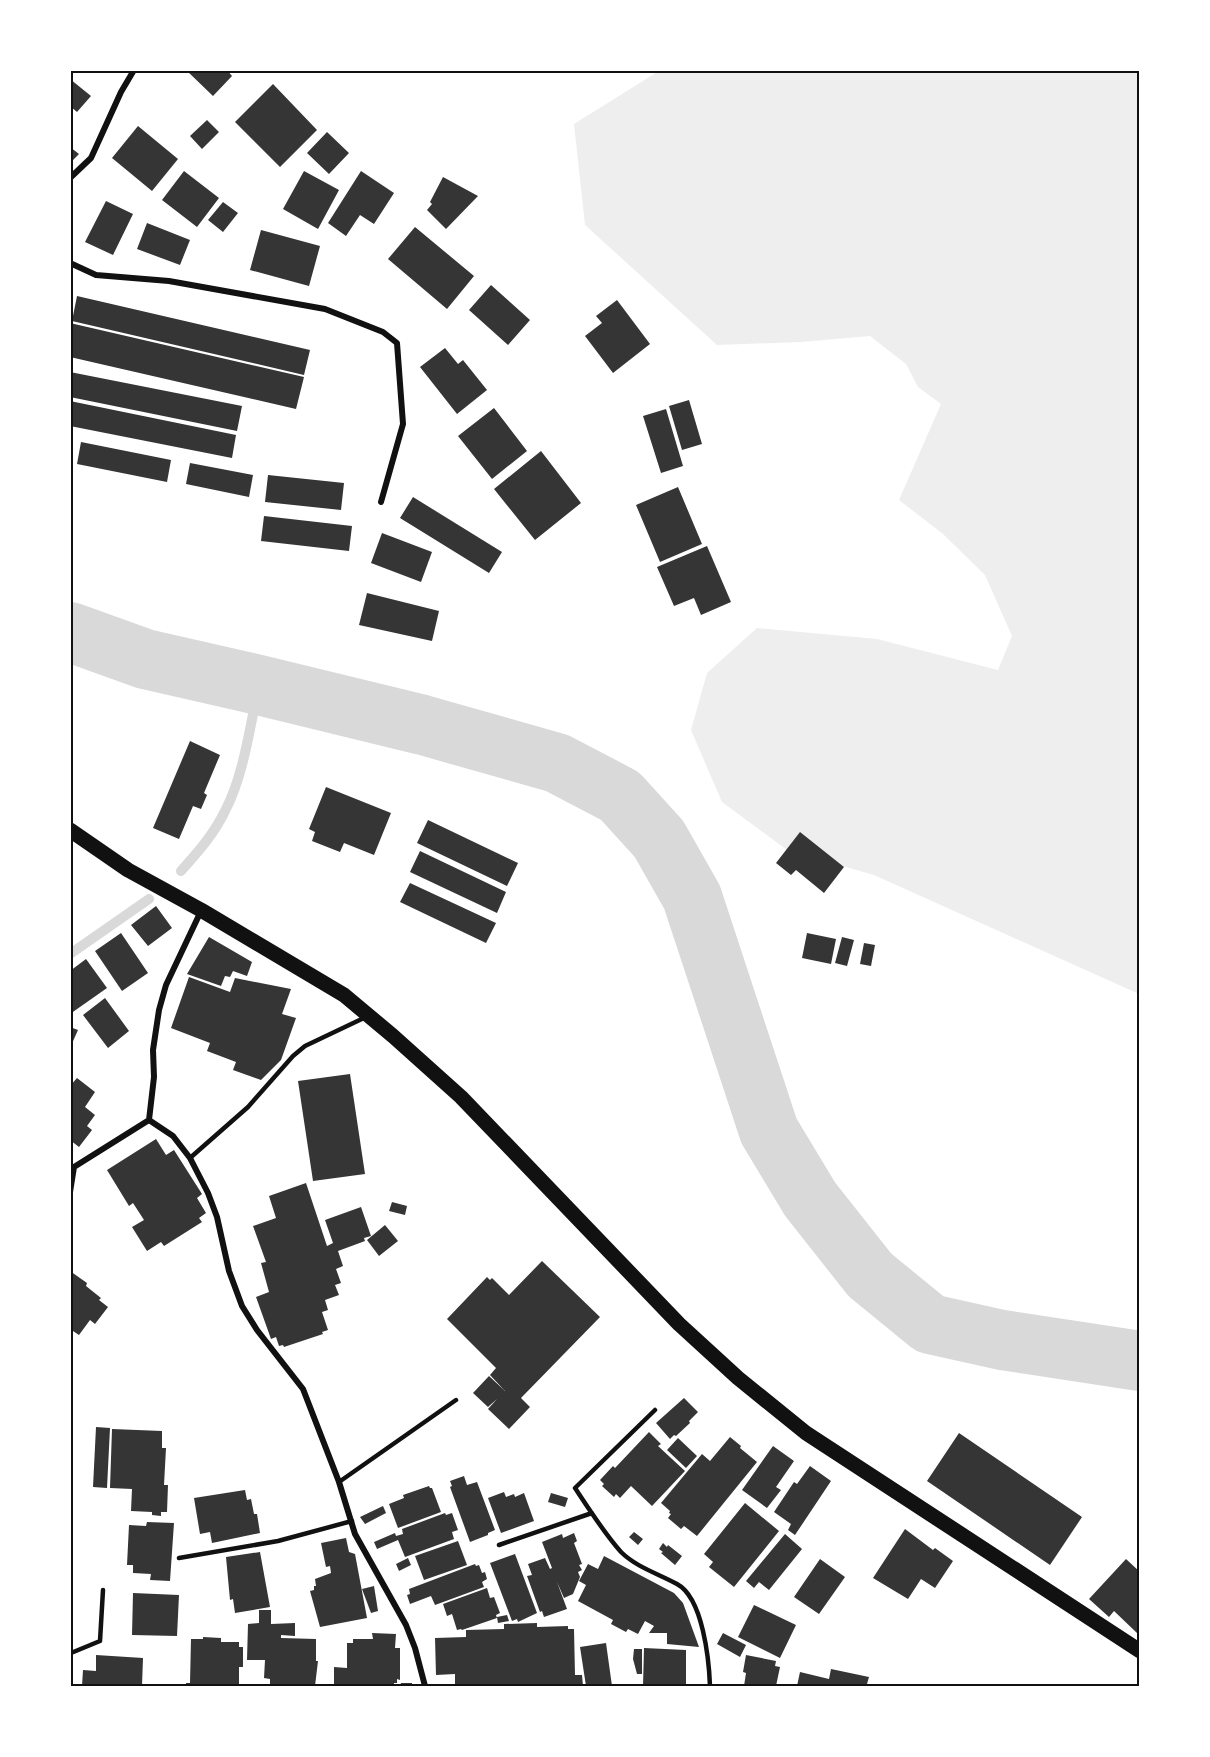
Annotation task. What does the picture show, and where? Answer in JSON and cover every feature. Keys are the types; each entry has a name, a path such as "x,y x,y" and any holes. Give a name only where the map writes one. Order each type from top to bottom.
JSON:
{"main road":[{"path":"70,830 128,870 201,910 344,995 461,1097 679,1324 738,1378 806,1433 1140,1651"}],"street":[{"path":"70,178 91,158 121,92 134,70"},
{"path":"70,263 96,275 169,281 325,309 383,332 398,344 403,424 381,502"},
{"path":"149,1120 154,1077 153,1050 159,1010 166,985 201,910"},
{"path":"149,1120 173,1136 190,1158 217,1217 229,1271 242,1306 263,1338 303,1389 339,1482 355,1534 406,1625 425,1686"},
{"path":"70,1191 72,1166 149,1120"}],"lane":[{"path":"190,1158 248,1107 293,1056 305,1046 369,1016"},
{"path":"339,1482 456,1400"},
{"path":"655,1410 575,1488 622,1553 646,1569 680,1586 697,1608 709,1669 710,1686"},
{"path":"498,1545 592,1513"},
{"path":"179,1558 278,1541 351,1521"},
{"path":"70,1656 71,1653 100,1641 103,1590"}],"shaded area":[{"path":"659,71 1139,71 1139,994 874,875 787,850 722,802 691,730 707,673 757,628 877,639 998,670 1012,636 985,575 943,534 899,500 941,404 918,387 906,364 870,336 801,342 717,345 585,225 574,124"}],"building":[{"path":"186,70 227,70 232,76 213,96"},
{"path":"70,79 91,96 77,112 70,106"},
{"path":"273,84 317,130 280,167 235,122"},
{"path":"207,120 219,132 202,149 190,136"},
{"path":"138,126 178,159 152,191 112,158"},
{"path":"327,132 349,153 329,174 307,153"},
{"path":"70,147 79,154 70,163"},
{"path":"184,171 219,198 197,227 162,200"},
{"path":"304,171 339,190 318,229 283,209"},
{"path":"361,171 394,193 374,224 360,215 346,236 328,223"},
{"path":"443,177 478,196 446,229 427,210 432,204 430,202"},
{"path":"106,201 133,214 113,255 85,242"},
{"path":"223,202 238,213 223,232 208,220"},
{"path":"147,223 190,240 180,265 137,249"},
{"path":"415,227 474,276 447,309 388,259"},
{"path":"261,230 320,246 309,286 250,270"},
{"path":"491,285 530,320 508,345 469,310"},
{"path":"77,296 310,350 304,375 72,321"},
{"path":"617,300 650,344 613,373 585,336 602,323 596,316"},
{"path":"70,323 304,377 296,409 70,357"},
{"path":"445,348 458,364 463,360 487,390 457,414 420,367"},
{"path":"70,372 242,406 237,431 70,397"},
{"path":"689,400 702,444 682,450 669,406"},
{"path":"70,401 236,435 232,458 70,426"},
{"path":"494,408 527,451 492,479 458,436"},
{"path":"666,409 683,466 661,473 643,416"},
{"path":"81,442 171,460 167,482 77,464"},
{"path":"541,451 581,503 535,540 494,489"},
{"path":"190,463 253,475 249,497 186,484"},
{"path":"268,475 344,483 341,510 265,502"},
{"path":"678,487 702,544 660,562 636,505"},
{"path":"413,497 502,552 489,573 400,518"},
{"path":"264,516 352,526 349,551 261,541"},
{"path":"382,533 432,552 421,582 371,563"},
{"path":"707,546 731,602 701,615 694,598 674,606 657,567"},
{"path":"367,593 439,611 432,641 359,625"},
{"path":"190,741 220,755 204,793 207,795 201,809 193,806 179,839 153,828"},
{"path":"326,787 391,813 374,855 344,843 340,852 312,841 315,832 309,829"},
{"path":"428,820 518,863 507,886 417,843"},
{"path":"800,832 844,867 824,893 796,870 791,875 776,863"},
{"path":"420,851 506,892 497,913 410,872"},
{"path":"410,883 496,923 486,943 400,902"},
{"path":"156,906 172,928 148,946 131,925"},
{"path":"121,933 148,973 122,991 95,951"},
{"path":"807,933 836,939 831,964 802,958"},
{"path":"209,937 252,962 247,976 233,971 230,977 225,976 221,986 187,974"},
{"path":"842,937 854,940 847,966 835,963"},
{"path":"864,943 875,945 871,966 860,964"},
{"path":"86,959 107,988 70,1014 70,971"},
{"path":"189,977 230,992 235,978 291,989 282,1014 296,1018 281,1060 261,1080 233,1070 236,1062 207,1051 210,1043 171,1028"},
{"path":"105,998 129,1031 108,1048 83,1015"},
{"path":"70,1027 78,1030 70,1048"},
{"path":"350,1074 365,1174 313,1181 298,1081"},
{"path":"77,1078 95,1092 85,1107 95,1115 87,1126 92,1130 79,1147 70,1140 70,1086"},
{"path":"156,1139 166,1155 174,1150 202,1194 197,1198 206,1213 199,1218 202,1222 164,1246 161,1242 147,1251 132,1227 144,1220 133,1203 129,1206 107,1170"},
{"path":"306,1183 327,1246 333,1243 325,1220 361,1207 371,1236 364,1238 365,1241 338,1251 343,1266 336,1269 341,1283 335,1285 339,1295 325,1300 328,1310 322,1312 328,1330 322,1332 323,1334 284,1347 279,1346 276,1337 271,1339 256,1297 269,1292 261,1263 266,1262 253,1226 276,1218 269,1196"},
{"path":"392,1202 407,1206 405,1215 389,1211"},
{"path":"385,1225 398,1241 379,1256 367,1240"},
{"path":"542,1261 600,1317 521,1398 530,1407 509,1429 488,1409 497,1399 488,1407 473,1393 489,1376 505,1391 490,1375 496,1368 447,1319 487,1277 490,1280 492,1278 509,1295"},
{"path":"70,1271 87,1283 86,1286 108,1307 95,1324 90,1320 79,1335 70,1329"},
{"path":"684,1398 698,1412 689,1421 690,1423 670,1439 656,1423"},
{"path":"96,1427 110,1428 107,1488 93,1487"},
{"path":"112,1429 162,1431 162,1448 166,1448 164,1485 168,1485 167,1512 161,1512 161,1516 152,1515 152,1512 131,1511 132,1489 110,1488"},
{"path":"649,1432 661,1444 658,1446 685,1471 652,1506 631,1486 620,1498 616,1494 614,1497 602,1486 604,1484 600,1480 613,1466 615,1468"},
{"path":"959,1433 1082,1517 1050,1565 927,1481"},
{"path":"730,1437 757,1462 697,1536 684,1526 681,1529 668,1518 670,1511 661,1503 702,1454 710,1461"},
{"path":"678,1438 697,1456 686,1468 667,1450"},
{"path":"773,1446 794,1461 776,1487 781,1490 767,1508 742,1490"},
{"path":"810,1466 831,1481 795,1535 788,1530 791,1524 774,1512 794,1482 797,1484"},
{"path":"464,1476 467,1485 477,1482 495,1530 470,1542 450,1487 452,1486 450,1481"},
{"path":"429,1486 432,1488 441,1512 398,1528 389,1504 404,1498 403,1495"},
{"path":"245,1490 247,1500 251,1499 254,1514 257,1514 260,1533 212,1543 210,1532 200,1534 194,1498"},
{"path":"504,1492 506,1497 514,1494 515,1497 524,1493 534,1521 501,1533 488,1498"},
{"path":"551,1493 568,1498 565,1507 548,1502"},
{"path":"745,1503 779,1531 734,1587 709,1567 713,1562 704,1554"},
{"path":"383,1506 386,1513 365,1524 360,1517"},
{"path":"445,1513 446,1515 452,1513 458,1530 452,1532 454,1539 405,1557 398,1540 377,1549 374,1542 395,1533 396,1536 403,1534 402,1529"},
{"path":"147,1522 174,1523 170,1581 150,1580 151,1574 133,1573 133,1565 127,1565 129,1525 146,1526"},
{"path":"905,1529 933,1550 935,1548 953,1561 935,1588 921,1579 908,1599 873,1578"},
{"path":"634,1532 643,1539 638,1545 629,1537"},
{"path":"574,1533 577,1541 574,1543 582,1564 579,1565 582,1570 578,1572 580,1577 573,1594 564,1598 557,1582 567,1609 544,1617 527,1576 532,1575 528,1564 545,1558 550,1569 552,1568 542,1542 562,1534 563,1538"},
{"path":"785,1534 802,1549 769,1590 759,1582 754,1588 746,1581"},
{"path":"346,1538 349,1552 355,1554 367,1618 320,1627 310,1591 316,1586 315,1579 331,1573 330,1566 326,1567 321,1543"},
{"path":"458,1541 467,1565 424,1580 415,1556"},
{"path":"663,1543 682,1556 675,1565 661,1553 663,1552 659,1549"},
{"path":"260,1552 270,1607 235,1613 233,1599 230,1600 226,1557"},
{"path":"515,1554 537,1613 518,1622 517,1619 512,1621 490,1563"},
{"path":"604,1556 674,1593 683,1603 699,1647 667,1644 667,1633 649,1633 654,1626 645,1621 638,1634 628,1629 626,1632 611,1624 613,1620 578,1601 586,1585 579,1581 588,1564 598,1569"},
{"path":"408,1558 411,1565 399,1571 396,1564"},
{"path":"820,1559 845,1577 819,1614 794,1597"},
{"path":"1126,1559 1140,1572 1140,1631 1137,1633 1114,1611 1109,1617 1089,1599"},
{"path":"475,1564 479,1565 482,1573 485,1572 487,1579 482,1582 484,1587 435,1605 431,1596 410,1604 407,1595 410,1594 409,1589"},
{"path":"374,1586 378,1611 371,1613 362,1589"},
{"path":"487,1588 490,1598 494,1597 500,1613 496,1615 497,1618 457,1630 452,1614 447,1616 443,1604"},
{"path":"133,1593 179,1595 177,1636 132,1635"},
{"path":"754,1605 796,1625 780,1658 738,1637"},
{"path":"259,1610 271,1610 271,1624 295,1623 295,1636 281,1635 281,1638 316,1639 316,1661 318,1661 315,1686 270,1686 270,1679 264,1678 265,1660 247,1660 248,1624 259,1623"},
{"path":"507,1615 509,1621 498,1623 497,1617"},
{"path":"537,1623 537,1627 568,1626 568,1629 574,1629 575,1675 582,1675 583,1686 455,1686 455,1674 436,1675 435,1638 466,1637 466,1630 504,1629 504,1624"},
{"path":"372,1633 396,1634 395,1648 400,1648 400,1680 397,1679 394,1686 334,1686 334,1667 347,1668 347,1643 353,1643 353,1639 373,1639"},
{"path":"723,1633 746,1645 740,1657 717,1644"},
{"path":"203,1637 221,1638 221,1642 239,1642 239,1647 243,1647 243,1667 239,1667 239,1686 186,1686 186,1683 190,1683 191,1639 203,1639"},
{"path":"606,1643 612,1686 586,1686 580,1647"},
{"path":"644,1648 686,1650 686,1686 643,1686"},
{"path":"634,1649 642,1649 642,1674 637,1674 633,1659"},
{"path":"96,1655 143,1658 142,1686 82,1686 83,1670 96,1671"},
{"path":"746,1655 776,1661 775,1666 780,1667 776,1686 744,1686 746,1673 743,1672"},
{"path":"831,1669 869,1677 867,1684 873,1686 797,1686 800,1672 829,1679"},
{"path":"401,1683 412,1683 412,1686 400,1686"}],"waterway":[{"path":"70,632 145,659 423,725 557,763 620,796 659,839 692,897 769,1131 810,1199 870,1275 930,1324 1002,1340 1140,1361"},
{"path":"181,871 211,835 232,797 246,750 259,685"},
{"path":"70,954 149,899"}]}
